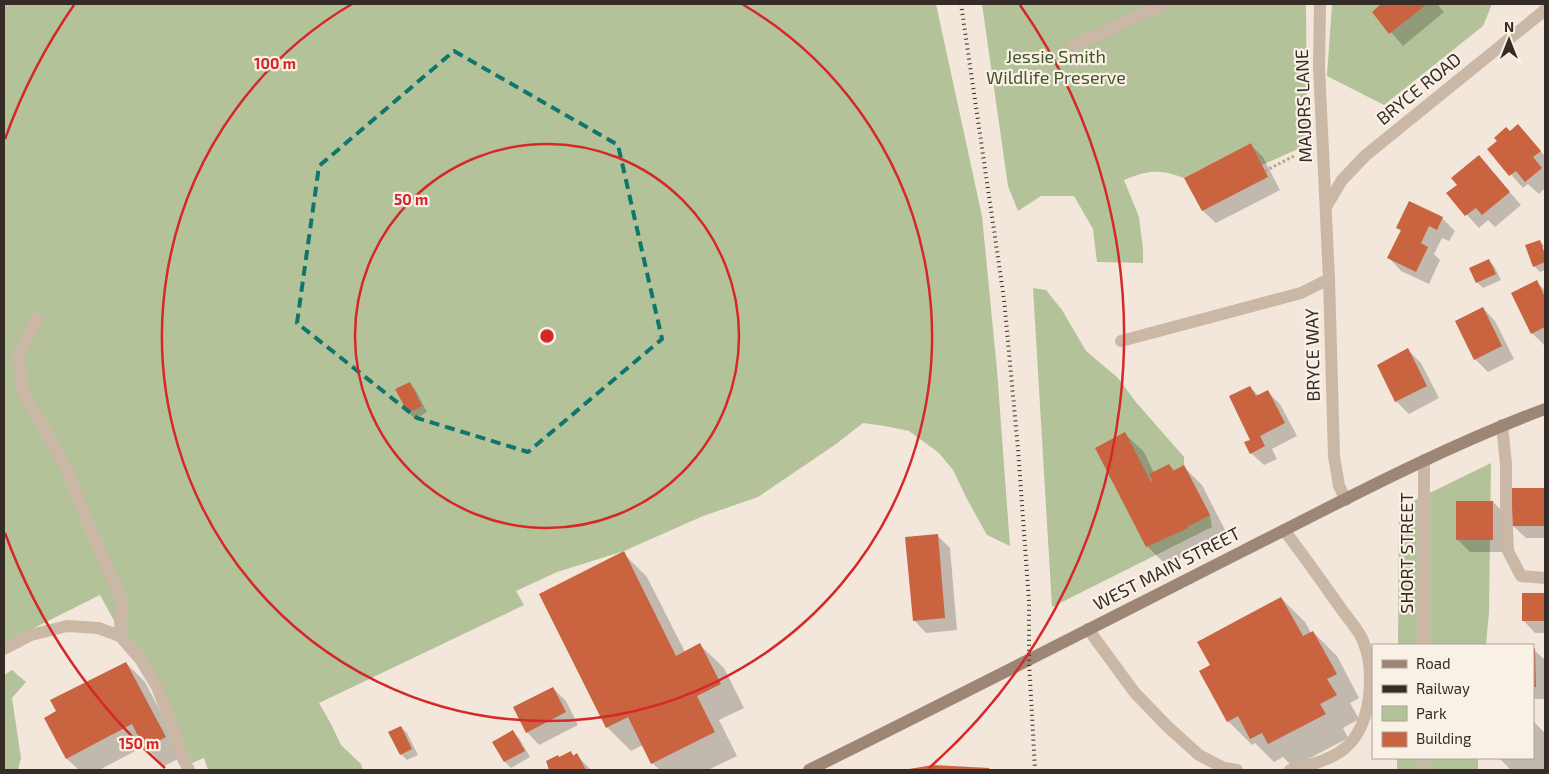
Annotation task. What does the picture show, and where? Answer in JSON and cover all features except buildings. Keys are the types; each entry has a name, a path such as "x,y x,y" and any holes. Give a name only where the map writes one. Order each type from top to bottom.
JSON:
{"main road":[{"name":"WEST MAIN STREET","path":"810,770 1424,460 1502,425 1545,409"}],"street":[{"path":"1074,45 1165,4"},
{"name":"MAJORS LANE","path":"1320,4 1319,66 1326,207"},
{"name":"BRYCE ROAD","path":"1326,207 1342,180 1366,155 1545,10"},
{"name":"BRYCE WAY","path":"1326,207 1334,456 1338,480 1346,500"},
{"path":"1121,341 1301,293 1329,279"},
{"path":"37,319 19,354 22,390 65,466 92,535 121,597 120,636"},
{"path":"1502,425 1506,464 1508,551 1521,576 1545,578"},
{"name":"SHORT STREET","path":"1424,460 1424,644"},
{"path":"1284,530 1363,640 1370,664 1370,690 1366,715 1360,732 1352,743 1334,756 1315,764 1290,770"},
{"path":"4,650 30,635 67,626 98,628 120,636 140,659 157,687 183,759 189,770"},
{"path":"1088,629 1135,693 1168,726 1199,755 1224,768 1237,770"}],"path":[{"path":"1265,171 1296,155"}],"highlighted area":[{"path":"454,51 618,145 662,339 528,452 417,418 297,323 319,166"}],"green space":[{"path":"4,4 936,4 982,216 997,370 1010,546 987,535 953,470 939,453 909,431 863,423 836,444 758,497 703,516 624,551 557,572 516,591 524,605 319,703 341,745 361,764 363,770 208,770 204,758 192,763 100,595 4,643"},
{"name":"Jessie Smith Wildlife Preserve","path":"982,4 1306,4 1307,145 1262,165 1251,143 1184,178 1168,173 1154,172 1140,174 1124,180 1139,217 1143,263 1097,262 1093,229 1074,196 1041,196 1018,211 1008,186"},
{"path":"1332,4 1492,4 1483,26 1384,105 1327,76"},
{"path":"1033,288 1046,290 1062,310 1086,351 1118,378 1135,401 1184,457 1184,465 1210,515 1212,527 1052,607"},
{"path":"1491,463 1489,612 1486,644 1398,644 1399,508"},
{"path":"12,670 26,682 12,698 21,758 18,770 4,770 4,675"},
{"path":"1397,759 1478,759 1478,770 1397,770"}],"railway":[{"path":"961,4 1004,299 1018,449 1029,602 1029,661 1035,770"}]}
